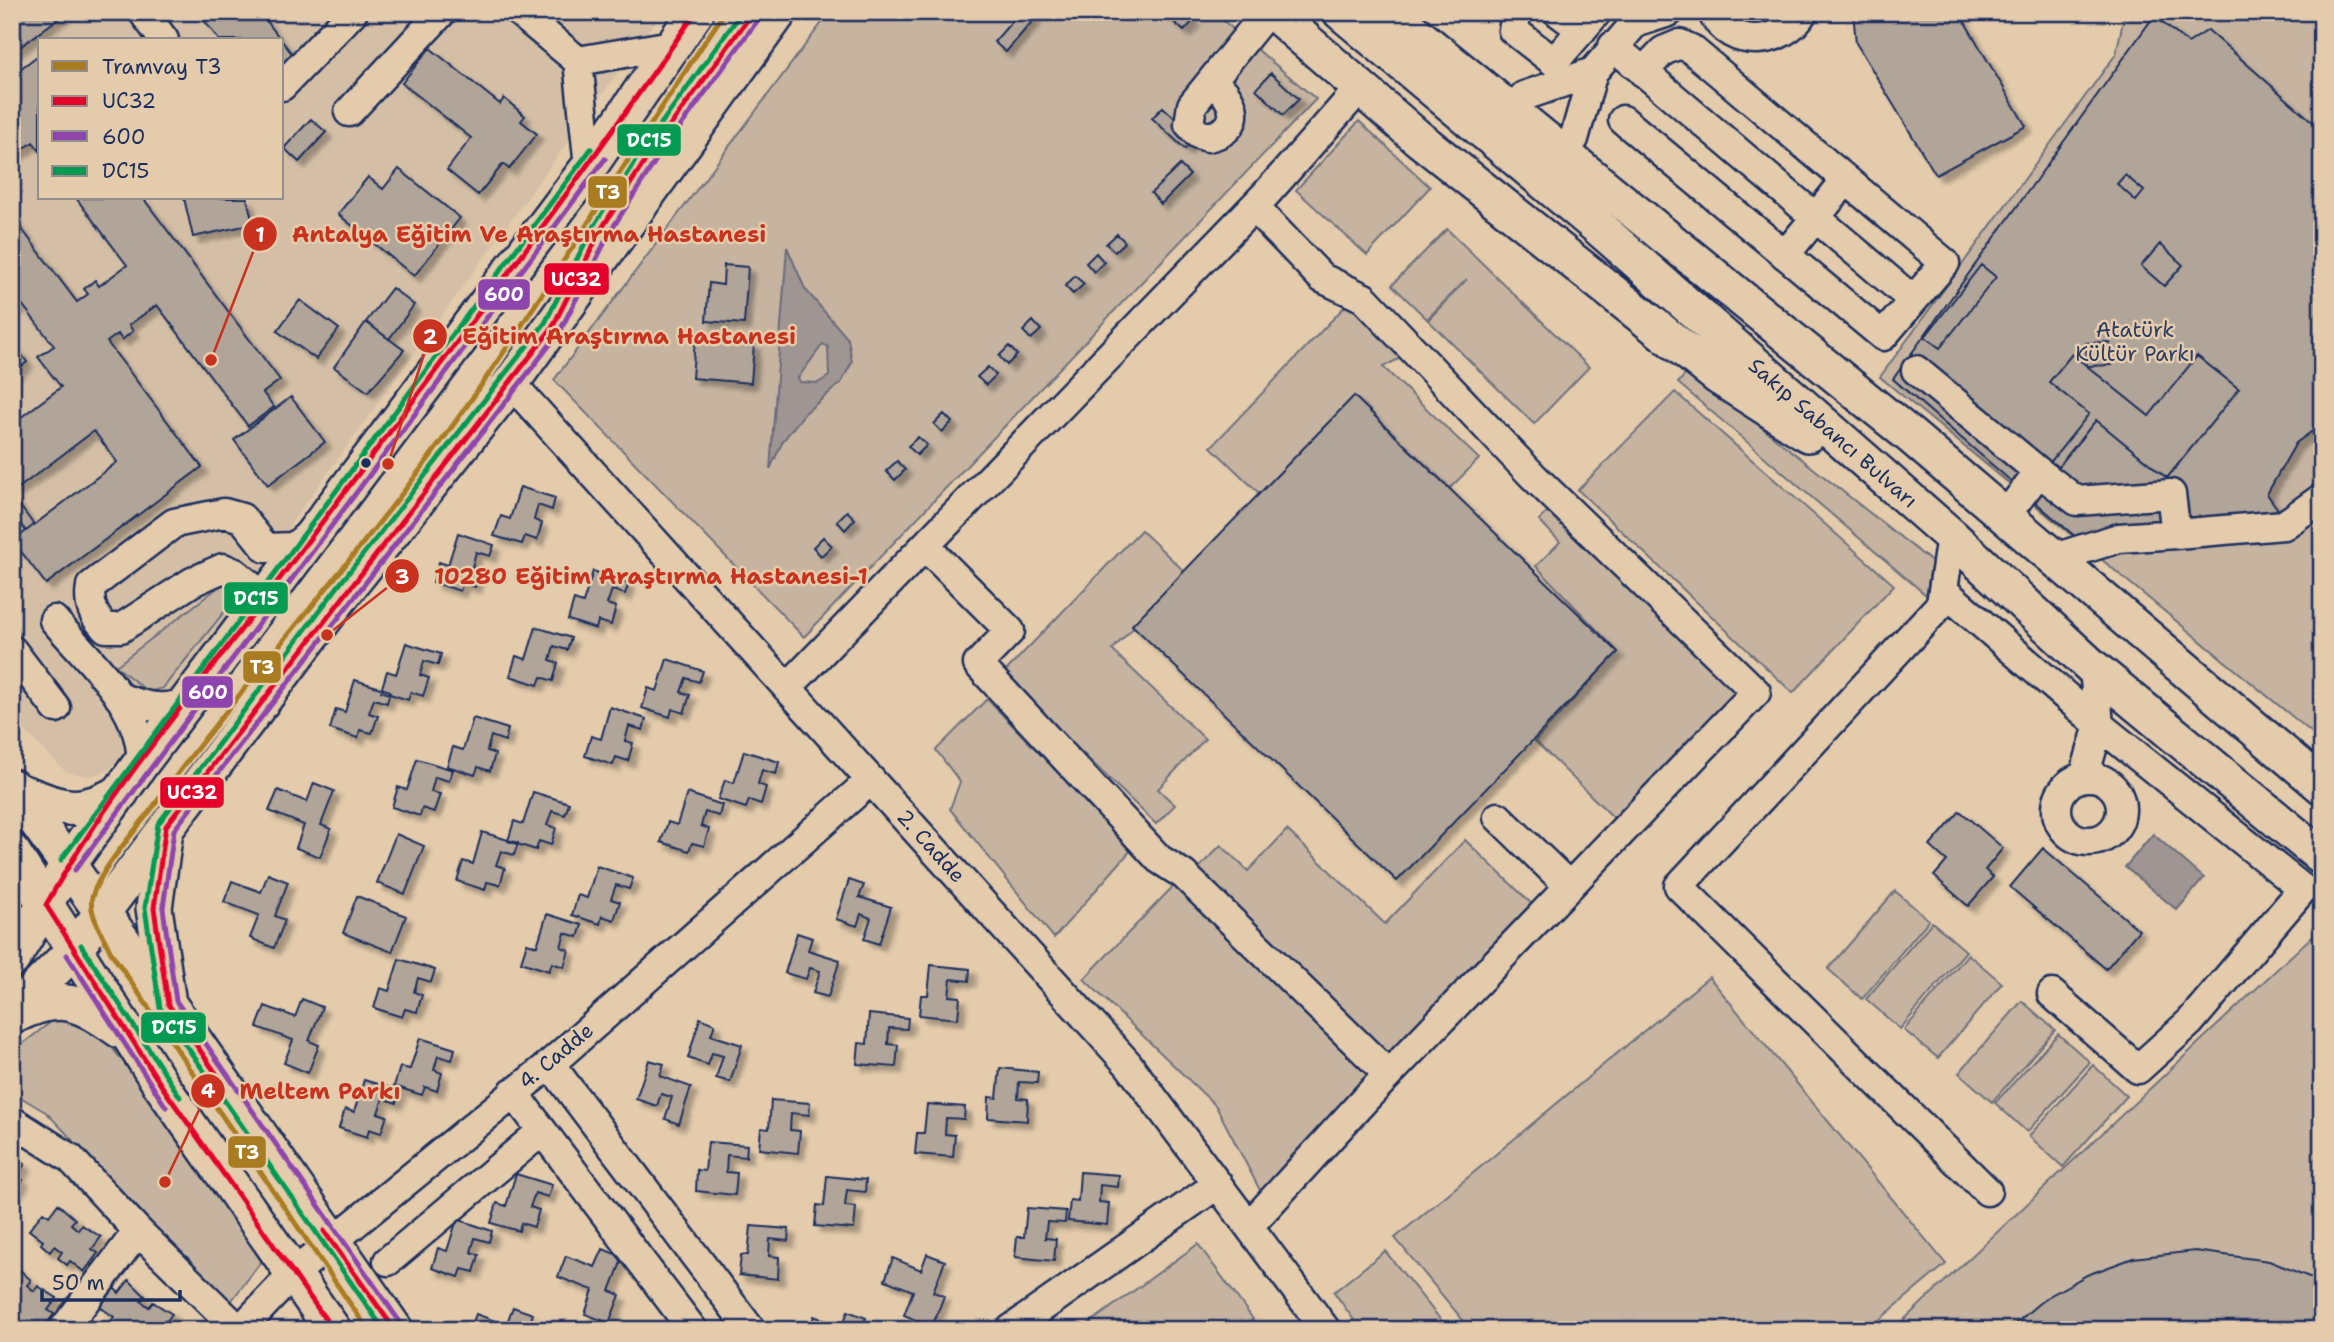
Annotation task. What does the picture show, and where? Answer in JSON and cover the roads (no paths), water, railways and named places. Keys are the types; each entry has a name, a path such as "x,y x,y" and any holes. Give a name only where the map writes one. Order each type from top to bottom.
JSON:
{"main road":[{"path":"18,950 68,865 141,763 589,167 696,12"},
{"path":"552,328 609,218 684,105 753,12"},
{"path":"12,1015 74,950 349,586 511,383 779,12"},
{"path":"1273,12 1418,138 1719,377 1852,463 1938,525"},
{"name":"Sakıp Sabancı Bulvarı","path":"1389,12 1912,437 2052,559 2322,786"},
{"path":"1422,12 1701,245 1912,437"},
{"path":"1331,17 1512,186 1852,463"},
{"name":"Sakıp Sabancı Bulvarı","path":"1331,17 1598,227 1938,525 2094,668 2322,857"},
{"path":"14,788 70,810 99,804 121,792"},
{"path":"14,788 395,1330"},
{"path":"166,826 155,908 168,1004"},
{"path":"12,852 129,1036 333,1330"},
{"path":"12,864 21,898 18,950"},
{"path":"12,1015 34,1005 57,1001 79,1004 129,1036"}],"street":[{"path":"143,12 162,38"},
{"path":"284,84 353,12"},
{"path":"349,112 443,12"},
{"path":"519,12 578,61 589,167"},
{"path":"1224,92 1234,108 1235,118 1229,127 1208,137 1198,134 1189,124 1192,105 1267,12"},
{"path":"1517,12 1513,30 1554,62 1592,19"},
{"path":"1558,12 1592,19 1618,41 1643,72 1913,299"},
{"path":"1574,139 1593,72 1635,23 1669,12"},
{"path":"1712,12 1730,32 1749,40 1770,39 1788,30 1803,12"},
{"path":"1623,120 1883,336 1945,263 1691,49 1680,44 1663,51 1643,72"},
{"path":"578,61 672,45"},
{"path":"1524,96 1593,72"},
{"path":"788,688 1254,207 1360,88"},
{"path":"1785,255 1846,180"},
{"path":"1249,1226 1383,1080 1756,692 1533,476 1364,298 1322,278 1254,207"},
{"path":"1916,370 2077,501 2171,494 2176,534"},
{"name":"2. Cadde","path":"511,383 1128,1064 1326,1330"},
{"path":"2005,516 2039,472"},
{"path":"2052,559 2119,538 2284,525 2322,498"},
{"path":"253,615 254,589 235,573 223,568 192,582 121,628 106,628 96,619 89,597 91,586 174,523 224,513 242,518 266,548 294,548 326,520"},
{"path":"1938,525 1943,590 1941,604 1679,886 1987,1191"},
{"path":"925,546 1010,631 978,664 1158,859 1184,875 1381,1067 1383,1080"},
{"path":"1943,590 2099,725 2303,889 2190,1022 2138,1069 2052,994"},
{"path":"54,620 119,697 142,745 141,763"},
{"path":"12,650 56,708"},
{"path":"2084,777 2099,725 2094,668"},
{"path":"119,697 150,708 171,708 187,702"},
{"path":"2099,725 2154,718"},
{"name":"4. Cadde","path":"239,1330 293,1274 550,1064 871,780"},
{"path":"1498,817 1569,886"},
{"path":"550,1064 751,1330"},
{"path":"513,1092 694,1330"},
{"path":"12,1121 70,1158 138,1231 239,1330"},
{"path":"388,1261 542,1131"},
{"path":"1010,1330 1218,1184"},
{"path":"63,1330 138,1231"}],"tunnel":[{"path":"1308,12 1320,22"}],"tram line":[{"name":"T3","path":"368,1330 110,951 94,917 92,897 109,864 181,769 379,523 453,425 533,308 725,12"}],"place":[{"name":"Antalya Eğitim Ve Araştırma Hastanesi","path":"211,360"},
{"name":"Eğitim Araştırma Hastanesi","path":"388,464"},
{"name":"10280 Eğitim Araştırma Hastanesi-1","path":"327,635"},
{"name":"Meltem Parkı","path":"165,1182"}],"park label":[{"name":"Atatürk Kültür Parkı","path":"2135,342"}]}
